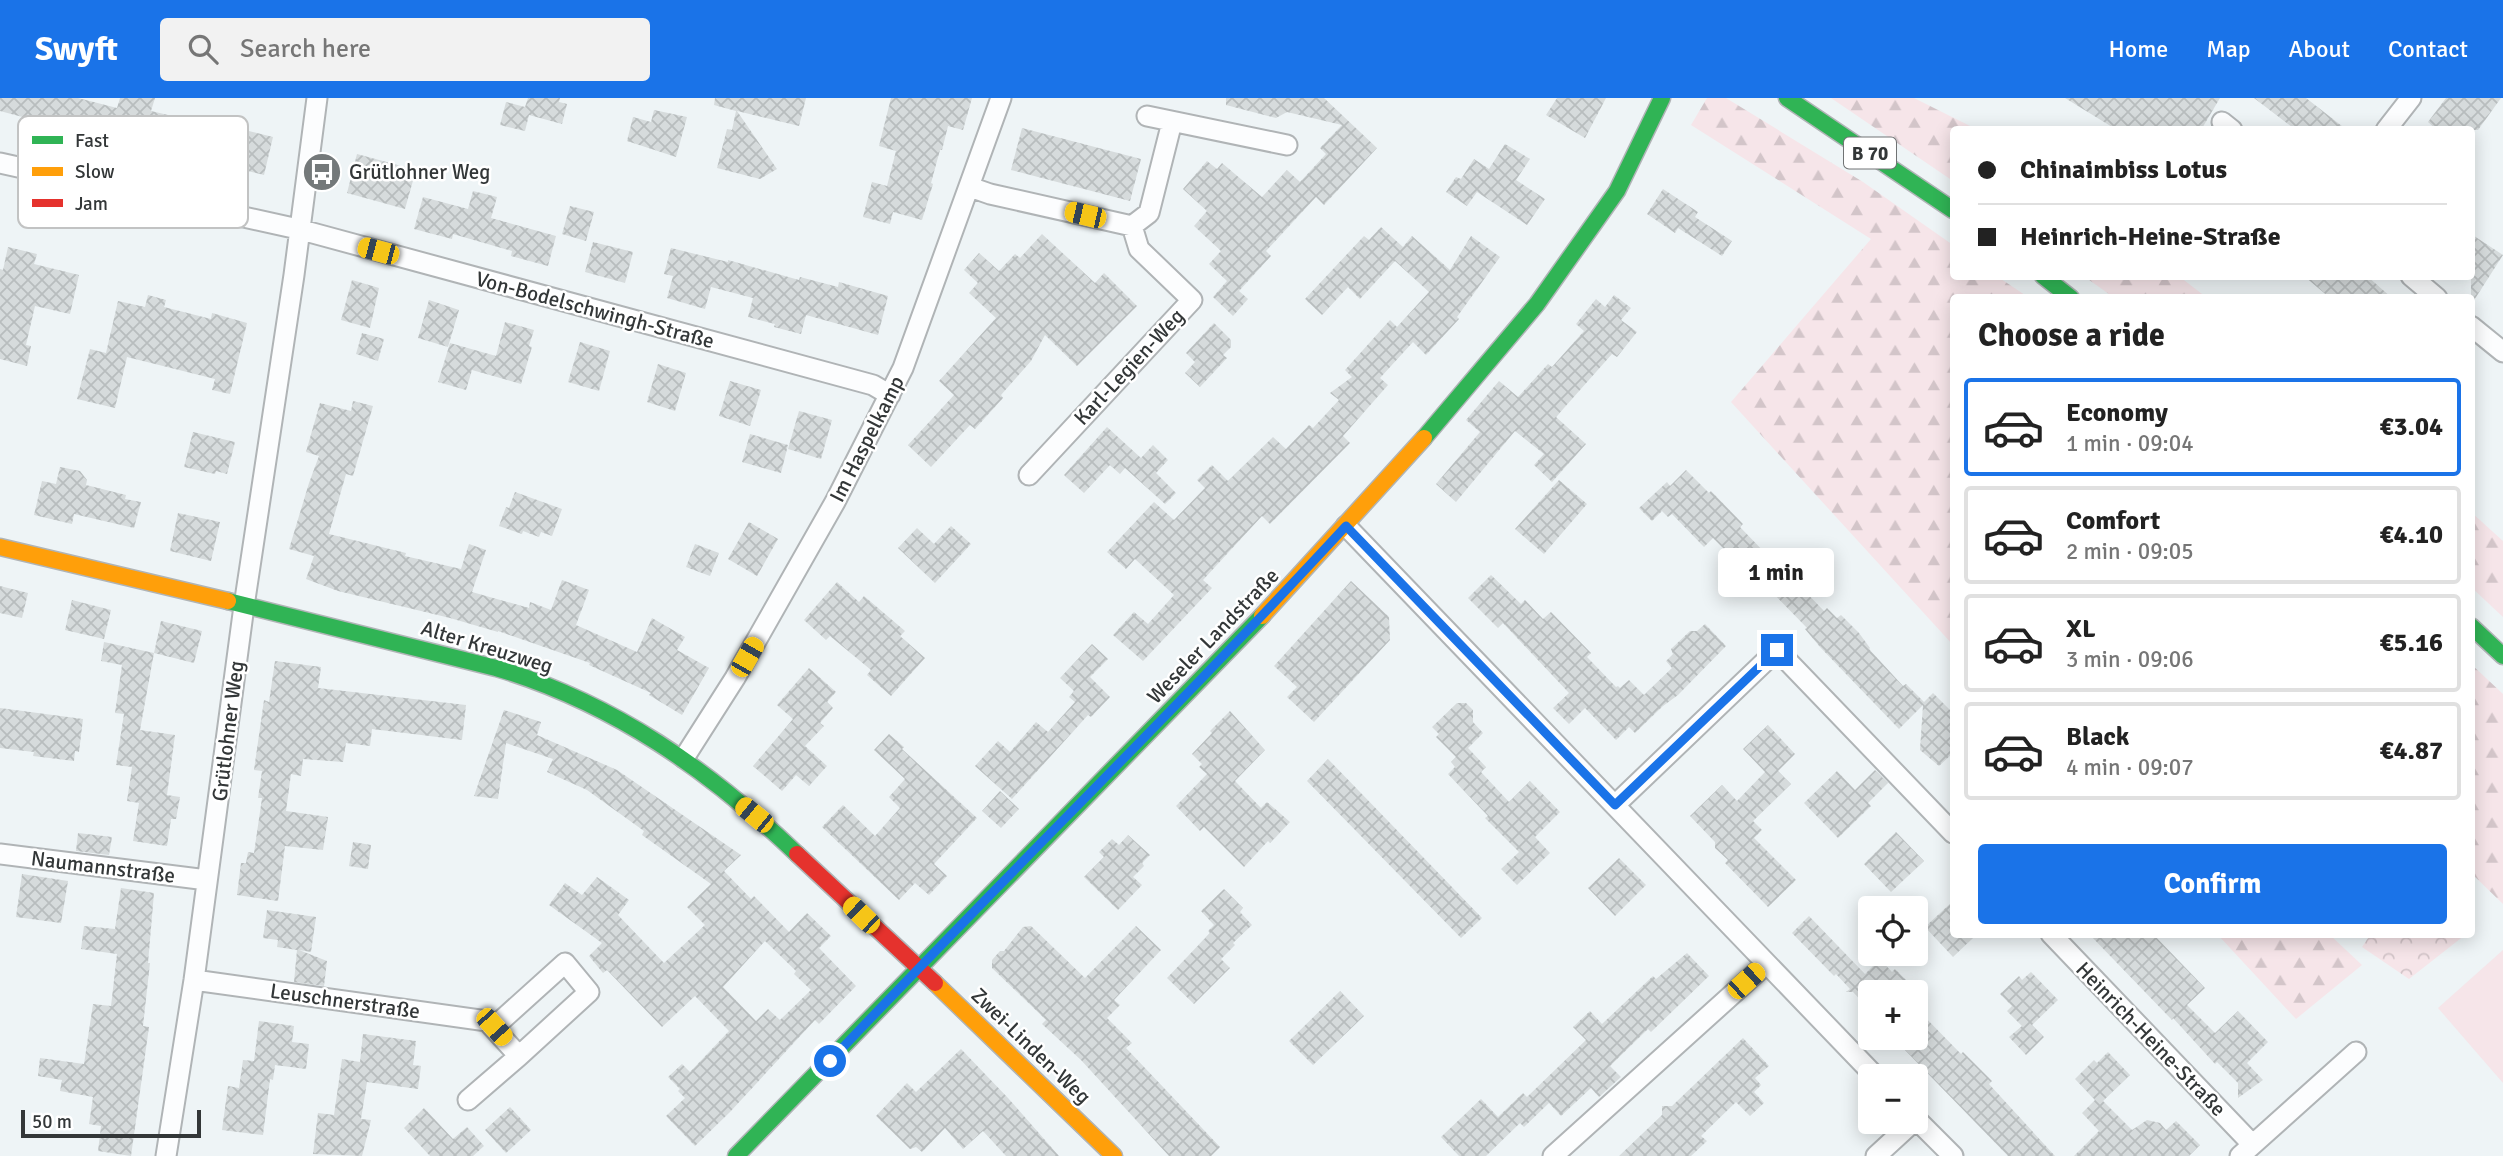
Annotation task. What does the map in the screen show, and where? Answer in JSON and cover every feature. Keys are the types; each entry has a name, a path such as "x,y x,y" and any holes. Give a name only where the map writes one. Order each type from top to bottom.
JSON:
{"street":[{"name":"Grütlohner Weg","path":"166,1156 194,980 244,606 294,275 317,98"},
{"name":"Im Haspelkamp","path":"684,758 778,603 835,502 903,368 1001,98"},
{"name":"Weseler Landstraße","path":"736,1156 1186,695 1346,526 1450,410 1537,304 1617,191 1662,98"},
{"name":"B 70","path":"1787,98 1950,208"},
{"path":"2389,126 2411,98"},
{"path":"1147,116 1287,145"},
{"path":"970,187 990,194 1132,226 1149,213 1172,122"},
{"name":"Von-Bodelschwingh-Straße","path":"0,163 18,167"},
{"name":"Von-Bodelschwingh-Straße","path":"248,218 298,229 873,385 890,395"},
{"name":"Karl-Legien-Weg","path":"1029,475 1192,300 1139,249 1132,226"},
{"path":"2048,280 2066,294"},
{"path":"2416,280 2432,294"},
{"path":"2475,329 2503,352"},
{"path":"1346,526 1862,1064"},
{"name":"Alter Kreuzweg","path":"0,547 371,635 523,676 607,711 684,758 771,829 919,967"},
{"path":"2475,630 2503,656"},
{"path":"1615,805 1777,650 1950,830"},
{"name":"Naumannstraße","path":"0,854 207,880"},
{"name":"Heinrich-Heine-Straße","path":"2055,938 2246,1150"},
{"path":"468,1100 519,1056 589,992 565,963 494,1027 519,1056"},
{"path":"1553,1156 1766,964"},
{"name":"Zwei-Linden-Weg","path":"919,967 1114,1156"},
{"name":"Leuschnerstraße","path":"194,980 487,1021 494,1027"},
{"path":"2246,1150 2356,1052"},
{"path":"1928,1133 1953,1156"},
{"path":"1876,1156 1901,1134"}],"green space":[{"path":"1707,98 1726,98 1863,182 1950,243 1950,280 2002,280 2024,294 1950,294 1950,642 1731,402 1871,239 1691,125"},
{"path":"1831,98 1914,98 1970,126 1950,126 1950,179"},
{"path":"2089,280 2184,280 2202,294 2109,294"},
{"path":"2475,516 2503,541 2503,617 2475,591"},
{"path":"2475,668 2503,694 2503,904 2475,877"},
{"path":"2221,938 2333,938 2362,965 2296,1019"},
{"path":"2368,938 2461,938 2409,979 2362,947"},
{"path":"2503,950 2503,1083 2438,1008"}],"building":[{"path":"0,98 78,98 117,108 120,98 155,98 151,111 172,116 19,116 0,111"},
{"path":"528,98 560,98 559,102 567,104 562,124 529,115 525,131 500,125 506,102 525,107"},
{"path":"715,98 806,98 799,126 737,111 777,169 760,179 717,168 727,129 732,130 736,111 714,105"},
{"path":"891,98 972,98 963,130 948,126 922,220 893,212 890,224 863,217 872,182 887,186 896,151 879,146"},
{"path":"1226,98 1324,98 1377,148 1324,205 1316,197 1266,251 1271,256 1239,291 1248,299 1233,316 1213,297 1227,281 1209,264 1221,251 1194,226 1207,211 1183,189 1207,161 1217,169 1222,163 1262,197 1287,170 1300,182 1326,154 1320,148 1342,125 1287,112 1276,118 1226,105"},
{"path":"1557,98 1606,98 1585,138 1546,115"},
{"path":"2065,98 2220,98 2203,126 2110,126"},
{"path":"2254,98 2306,98 2342,126 2291,126"},
{"path":"2446,98 2501,98 2478,130 2475,130 2475,126 2432,126 2428,122"},
{"path":"654,110 687,117 676,157 627,141 633,117 651,122"},
{"path":"1022,128 1141,159 1130,201 1011,170"},
{"path":"248,131 273,137 264,175 248,171"},
{"path":"1505,144 1530,159 1516,180 1545,199 1527,225 1477,192 1467,206 1446,192 1456,177 1461,179 1474,159 1489,169"},
{"path":"357,154 416,170 405,209 347,193"},
{"path":"1663,189 1698,212 1695,217 1732,241 1722,256 1678,228 1675,233 1647,214"},
{"path":"473,191 497,197 491,218 556,236 548,266 511,256 512,251 453,234 452,239 414,229 423,197 468,209"},
{"path":"570,206 594,212 586,241 562,234"},
{"path":"1381,227 1403,247 1412,236 1450,270 1471,236 1500,257 1457,317 1459,319 1426,355 1413,342 1380,378 1388,385 1343,436 1350,443 1270,524 1262,516 1203,580 1212,588 1143,661 1113,635 1134,612 1148,624 1174,595 1135,559 1126,569 1107,552 1154,502 1174,520 1205,488 1197,480 1212,465 1228,481 1273,437 1286,449 1309,425 1313,428 1339,400 1330,393 1352,377 1345,370 1390,320 1397,327 1429,292 1395,261 1360,299 1348,287 1322,315 1305,299 1364,236 1369,240"},
{"path":"1042,234 1095,283 1104,273 1137,306 1077,366 1045,335 1031,361 1001,395 1003,398 975,429 970,425 931,467 908,445 954,395 939,381 996,318 969,293 978,283 964,270 979,253 999,271 1015,254 1020,258"},
{"path":"2475,237 2503,255 2475,299 2475,294 2471,294 2471,280 2475,280"},
{"path":"593,242 633,252 625,283 585,272"},
{"path":"8,247 37,254 34,264 79,275 70,314 35,306 26,345 31,346 27,366 0,359 0,269 3,270"},
{"path":"671,248 728,260 799,280 800,277 838,287 839,282 888,296 878,335 806,315 801,334 774,327 775,324 748,317 753,298 711,287 705,309 667,298 673,276 664,274"},
{"path":"352,280 379,288 370,328 341,320"},
{"path":"2309,280 2372,280 2387,294 2325,294"},
{"path":"148,295 166,300 164,307 211,319 212,313 247,323 230,394 212,390 215,379 127,357 115,408 77,399 90,349 106,353 118,301 145,307"},
{"path":"1614,295 1631,308 1621,320 1637,332 1617,357 1612,354 1556,417 1586,444 1552,482 1534,465 1544,454 1515,431 1456,502 1436,484 1480,432 1466,420 1499,381 1518,397 1548,364 1552,367 1584,331 1576,324 1596,299 1605,307"},
{"path":"429,300 459,310 448,347 418,338"},
{"path":"505,322 534,330 521,384 472,370 466,390 438,382 450,343 496,356"},
{"path":"1214,323 1231,340 1231,347 1223,355 1227,358 1200,387 1185,373 1195,362 1186,353"},
{"path":"362,333 384,339 378,361 356,354"},
{"path":"580,342 610,351 599,391 568,382"},
{"path":"658,364 686,373 675,411 647,402"},
{"path":"730,381 761,390 750,426 719,416"},
{"path":"353,401 373,406 353,476 346,474 329,534 461,569 469,544 486,550 472,592 529,608 530,602 551,610 562,580 589,590 576,625 637,652 652,618 685,637 677,650 709,668 682,715 649,695 651,693 589,665 590,663 498,631 338,591 306,579 314,556 289,549 319,456 306,452 320,403 351,411"},
{"path":"799,411 832,420 821,459 788,449"},
{"path":"1107,427 1141,458 1153,445 1168,460 1156,473 1176,493 1165,504 1125,468 1120,474 1110,465 1084,493 1064,475"},
{"path":"193,432 235,442 227,474 184,467"},
{"path":"750,434 788,445 781,473 742,462"},
{"path":"60,467 80,471 87,480 86,485 126,495 125,499 141,502 134,528 74,514 72,524 34,515 42,481 56,484"},
{"path":"1686,470 1743,524 1740,527 1768,556 1773,551 1783,559 1788,555 1807,574 1797,583 1824,611 1827,608 1837,618 1841,615 1903,686 1906,684 1924,702 1933,693 1950,710 1950,756 1939,766 1920,750 1923,705 1899,729 1820,647 1805,629 1807,628 1772,592 1769,594 1713,538 1704,547 1672,514 1668,517 1662,511 1652,521 1639,508 1667,482 1670,486"},
{"path":"1559,480 1587,504 1544,554 1515,529"},
{"path":"515,492 562,509 552,536 541,532 539,537 523,531 522,534 499,526"},
{"path":"178,513 220,522 211,561 170,551"},
{"path":"749,522 778,539 757,576 728,559"},
{"path":"951,526 971,544 935,583 898,548 917,528 934,544"},
{"path":"695,544 719,553 710,576 686,567"},
{"path":"1491,575 1521,604 1525,600 1543,619 1551,612 1591,653 1587,657 1616,687 1620,688 1629,680 1644,695 1672,668 1666,661 1673,654 1671,649 1690,631 1697,631 1705,624 1726,646 1678,695 1635,733 1629,727 1616,740 1585,708 1569,724 1553,708 1569,693 1503,623 1498,628 1468,598"},
{"path":"1351,581 1389,617 1390,640 1314,722 1287,697 1297,687 1274,666"},
{"path":"837,582 859,602 864,596 905,631 900,636 925,658 891,696 867,675 871,670 830,636 826,640 804,620"},
{"path":"0,586 28,593 22,618 0,613"},
{"path":"72,600 111,610 104,639 65,630"},
{"path":"161,621 202,631 194,663 154,653"},
{"path":"104,642 154,653 140,730 175,735 167,795 180,797 176,819 171,819 167,846 133,841 139,803 127,801 132,767 116,765 124,714 115,713 122,665 101,661"},
{"path":"1092,644 1108,659 1090,677 1110,697 1091,717 1088,715 1012,799 975,766 998,741 1010,752 1036,722 1048,732 1075,702 1069,697 1074,691 1060,678"},
{"path":"275,661 321,667 318,688 466,705 462,740 372,729 370,746 346,743 343,762 303,759 301,776 291,774 286,811 328,817 323,850 285,846 278,901 237,895 241,863 246,863 248,852 254,853 262,798 258,798 262,771 254,770 264,700 269,702"},
{"path":"809,668 836,692 827,702 833,708 820,723 824,726 805,746 827,766 809,786 796,775 782,791 753,766 793,719 777,705"},
{"path":"1457,703 1466,703 1473,710 1473,722 1483,733 1468,748 1486,767 1481,772 1509,802 1530,781 1560,812 1535,837 1550,853 1517,885 1501,869 1519,852 1485,818 1488,816 1448,774 1455,767 1451,762 1456,757 1436,737 1439,734 1432,727"},
{"path":"0,708 83,719 79,752 75,751 74,761 33,756 34,752 0,748"},
{"path":"504,710 541,722 537,735 617,770 741,855 724,871 751,899 754,896 789,932 807,913 831,936 819,948 856,986 819,1024 815,1020 695,1146 666,1116 685,1098 668,1077 682,1064 690,1072 729,1031 695,996 662,1027 607,970 603,973 589,956 602,943 549,905 565,883 582,895 597,877 629,900 618,915 664,963 705,925 687,907 711,884 642,835 644,831 587,790 547,772 553,759 506,743 498,799 474,796","holes":["765,941 796,971 794,974 811,990 780,1020 768,1009 756,1021 723,987"]},
{"path":"1230,711 1265,750 1235,781 1261,808 1267,802 1290,822 1244,867 1204,827 1200,831 1176,806 1207,774 1199,767 1202,764 1192,754"},
{"path":"1768,725 1795,754 1778,771 1791,784 1753,821 1762,830 1754,838 1796,880 1768,907 1725,863 1728,860 1715,848 1715,842 1690,816 1722,785 1737,801 1765,772 1743,749"},
{"path":"889,734 977,818 934,864 947,876 929,895 915,883 899,900 822,827 843,805 875,836 900,808 889,797 905,779 874,750"},
{"path":"1328,759 1482,918 1461,938 1307,781"},
{"path":"1875,770 1888,783 1868,803 1871,806 1838,838 1804,803 1837,771 1855,790"},
{"path":"1000,791 1019,809 1001,828 982,811"},
{"path":"1896,832 1924,861 1891,892 1864,864"},
{"path":"78,833 112,837 109,855 76,851"},
{"path":"1128,835 1150,855 1133,877 1142,885 1118,910 1084,877 1104,857 1099,852 1112,839 1119,845"},
{"path":"353,842 371,845 368,869 349,866"},
{"path":"1619,858 1646,885 1615,916 1588,888"},
{"path":"22,874 68,881 61,923 16,917"},
{"path":"121,888 154,893 143,1026 149,1027 131,1156 98,1151 101,1126 89,1124 93,1097 60,1091 62,1080 38,1076 40,1058 84,1064 93,1004 111,1006 117,954 81,949 84,926 115,929"},
{"path":"1224,889 1243,908 1240,912 1252,925 1221,959 1230,968 1194,1004 1167,978 1210,933 1208,931 1214,925 1201,911"},
{"path":"1950,904 1950,938 1973,938 1953,957 1928,930 1928,924"},
{"path":"267,910 316,917 311,952 299,950 327,961 324,986 294,982 297,950 277,947 278,940 263,938"},
{"path":"1809,916 1865,974 1873,966 1886,966 1892,972 1895,969 1906,980 1858,980 1858,997 1853,992 1846,992 1850,989 1792,933"},
{"path":"1031,926 1085,978 1136,926 1161,950 1114,1000 1120,1005 1107,1018 1132,1043 1126,1048 1220,1147 1211,1156 1169,1156 1081,1060 1042,1024 1046,1020 992,968 992,960 1000,951 1004,951 1023,927"},
{"path":"2093,938 2157,938 2205,988 2187,1005 2215,1033 2238,1011 2268,1042 2247,1063 2263,1080 2238,1098 2238,1083 2217,1062 2215,1064 2173,1018 2172,1020"},
{"path":"1687,953 1709,976 1651,1032 1648,1029 1610,1066 1621,1077 1599,1097 1591,1088 1561,1116 1549,1103 1524,1127 1520,1123 1486,1156 1459,1156 1441,1137 1481,1099 1498,1117 1523,1093 1527,1097 1586,1040 1573,1027 1590,1011 1602,1024 1653,976 1656,979"},
{"path":"2031,972 2058,1000 2032,1025 2044,1037 2026,1055 2009,1037 2022,1026 2007,1011 2012,1006 2000,994 2019,976 2022,980"},
{"path":"1340,991 1364,1016 1313,1065 1289,1041"},
{"path":"1928,1020 1992,1081 1989,1084 2055,1156 2008,1156 1928,1074 1928,1064 1919,1064 1905,1050 1928,1050"},
{"path":"259,1021 294,1026 292,1042 309,1044 306,1069 275,1065 273,1080 270,1079 263,1135 222,1130 228,1086 239,1088 243,1060 254,1061"},
{"path":"363,1034 416,1041 413,1065 421,1066 418,1089 367,1082 361,1119 371,1120 362,1156 313,1154 318,1113 334,1115 342,1059 360,1062"},
{"path":"1743,1038 1769,1066 1755,1078 1761,1085 1754,1092 1764,1103 1750,1116 1736,1102 1701,1136 1707,1141 1691,1156 1619,1156 1662,1115 1662,1106 1672,1106"},
{"path":"961,1049 1059,1156 1006,1156 983,1131 963,1149 945,1128 922,1152 916,1147 910,1149 876,1116 907,1083 916,1092"},
{"path":"2108,1052 2130,1075 2103,1101 2132,1130 2147,1120 2160,1123 2166,1130 2176,1121 2200,1145 2189,1156 2074,1156 2099,1131 2082,1113 2095,1100 2075,1079 2094,1060 2097,1063"},
{"path":"510,1107 531,1130 506,1153 485,1130"},
{"path":"424,1108 453,1139 467,1127 484,1146 473,1156 430,1156 404,1128"}],"traffic: fast":[{"path":"1424,438 1537,304 1617,191 1662,98"},
{"path":"1787,98 1950,208"},
{"path":"2048,280 2066,294"},
{"path":"228,601 496,668 580,700 620,720 694,767 764,823 797,854"},
{"path":"736,1156 1262,616"},
{"path":"2475,630 2503,656"}],"traffic: slow":[{"path":"1262,616 1424,438"},
{"path":"0,547 228,601"},
{"path":"935,983 1114,1156"}],"traffic: jam":[{"path":"797,854 935,983"}],"place":[{"name":"Grütlohner Weg","path":"322,172"}],"route":[{"path":"830,1061 1244,635 1346,526 1615,805 1777,650"}]}
